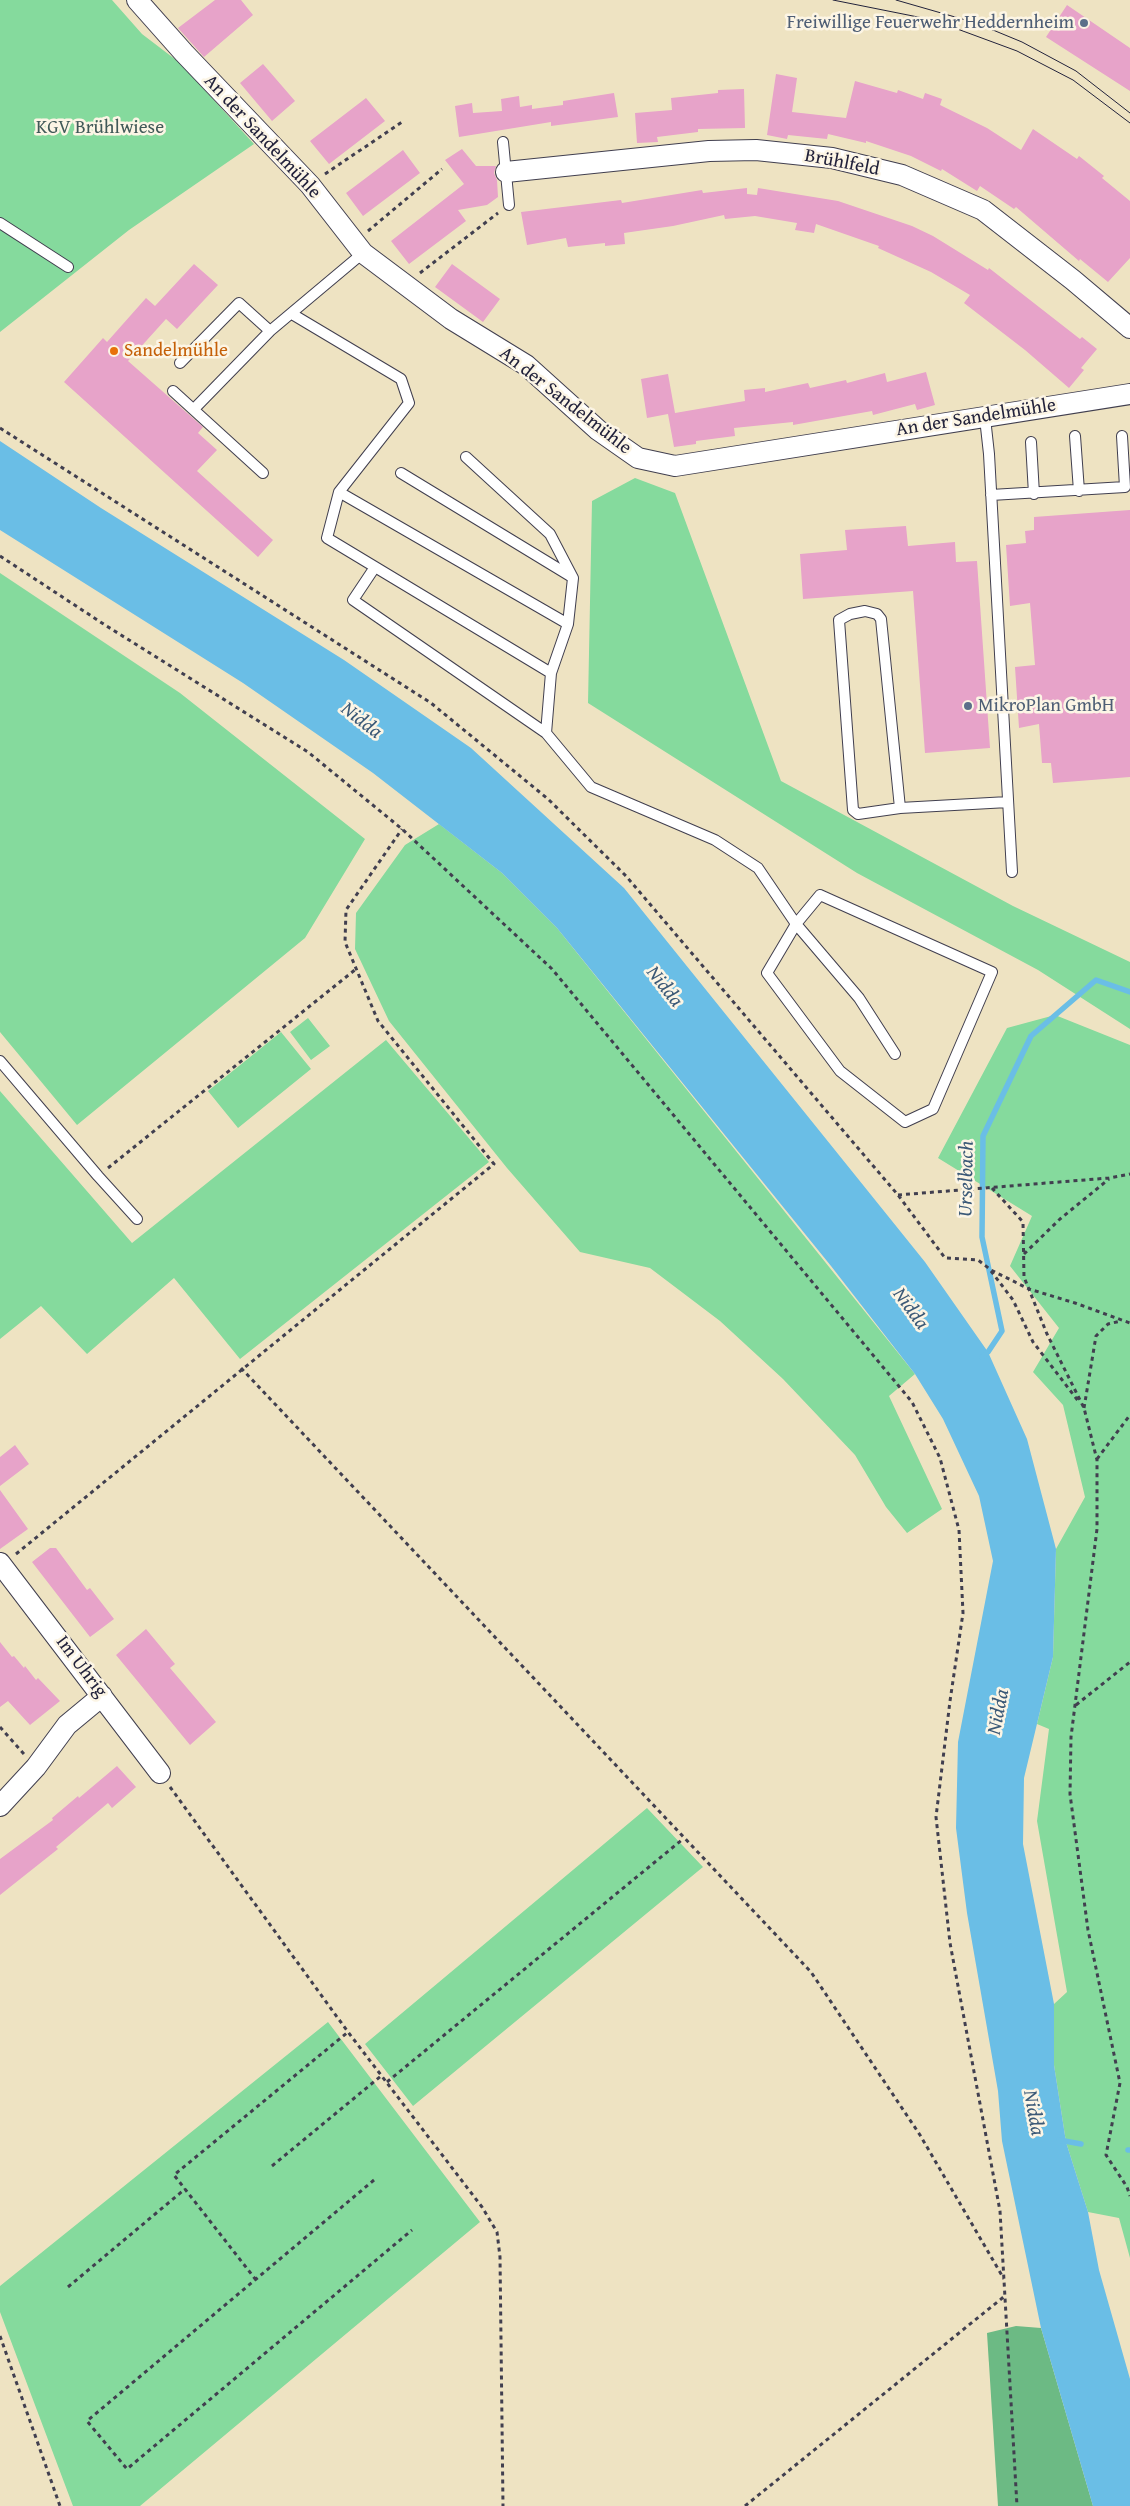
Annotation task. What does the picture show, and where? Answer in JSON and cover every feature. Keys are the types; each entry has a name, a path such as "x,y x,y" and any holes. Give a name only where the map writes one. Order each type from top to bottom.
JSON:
{"street":[{"name":"An der Sandelmühle","path":"137,0 184,53 310,185 361,245 451,319 526,365 598,430 638,458 675,466 1130,394"},
{"name":"Brühlfeld","path":"506,172 709,151 756,150 832,158 902,175 983,210 1130,328"},
{"name":"Im Uhrig","path":"1,1564 160,1773"},
{"path":"0,1806 36,1768 67,1725 102,1696"}],"lane":[{"path":"503,142 509,205"},
{"path":"0,223 68,266"},
{"path":"194,410 270,332 292,314 361,245"},
{"path":"180,363 239,303 270,332"},
{"path":"292,314 401,379 409,404 339,492 327,538 551,673"},
{"path":"173,391 263,474"},
{"path":"985,418 1012,872"},
{"path":"1075,436 1080,491"},
{"path":"991,495 1034,494 1125,487 1122,436"},
{"path":"1031,442 1034,494"},
{"path":"466,457 550,534 573,578 568,624 551,673 546,733"},
{"path":"401,473 573,578"},
{"path":"339,492 568,624"},
{"path":"375,566 352,600 546,733 591,787 714,840 758,868 796,924 859,998 895,1054"},
{"path":"900,808 881,619 877,614 865,611 850,614 839,620 853,810 858,814 900,808 1008,802"},
{"path":"820,896 992,972 933,1109 904,1122 840,1071 767,973 796,924 820,896"},
{"path":"0,1062 137,1219"}],"path":[{"path":"322,176 402,122"},
{"path":"361,245 442,170"},
{"path":"405,283 509,205"},
{"path":"0,428 431,703 548,799 626,876 898,1196 945,1258 978,1260 991,1270 1029,1289 1076,1302 1130,1323"},
{"path":"0,556 308,752 402,829 552,970 912,1402 940,1458 959,1530 963,1613 936,1817 950,1942 1000,2211 1016,2506"},
{"path":"1,1564 494,1164 378,1021 345,942 346,910 402,829"},
{"path":"98,1176 356,969"},
{"path":"898,1196 1109,1178 1130,1174"},
{"path":"1024,1255 1060,1219 1109,1178"},
{"path":"992,1188 1024,1222 1024,1277 1047,1334 1084,1408 1097,1460 1097,1529 1071,1737 1070,1794 1088,1930 1120,2083 1106,2155 1127,2187 1130,2196"},
{"path":"991,1270 1013,1300 1033,1342 1084,1408"},
{"path":"1084,1408 1096,1336 1108,1324 1123,1321"},
{"path":"241,1368 683,1839 811,1972 920,2135 1005,2279"},
{"path":"1097,1460 1130,1415"},
{"path":"1076,1705 1130,1662"},
{"path":"0,1727 36,1768"},
{"path":"160,1773 348,2032 482,2207 496,2232 500,2257 503,2506"},
{"path":"387,2082 683,1839"},
{"path":"256,2280 174,2175 348,2032"},
{"path":"272,2166 381,2076"},
{"path":"374,2180 87,2421 127,2469 412,2230"},
{"path":"68,2287 185,2189"},
{"path":"745,2506 1006,2295"},
{"path":"0,2336 60,2506"}],"green space":[{"name":"KGV Brühlwiese","path":"0,0 112,0 142,34 180,63 254,144 129,230 0,332"},
{"path":"635,478 675,493 781,781 1013,906 1130,962 1130,1029 1038,970 857,873 588,703 592,501"},
{"path":"0,573 180,693 365,839 305,938 77,1125 0,1032"},
{"path":"439,824 502,873 557,928 915,1374 889,1396 942,1509 907,1533 886,1507 855,1455 783,1379 720,1321 650,1268 580,1252 507,1168 389,1021 355,949 356,913 405,845"},
{"path":"1055,1015 1130,1045 1130,2258 1119,2218 1088,2212 1066,2142 1054,2065 1054,2004 1067,1992 1037,1821 1049,1729 1037,1724 1053,1657 1056,1549 1085,1497 1063,1405 1033,1372 1059,1328 1010,1266 1032,1216 938,1158 1007,1028"},
{"path":"308,1018 330,1046 311,1060 290,1032"},
{"path":"281,1032 311,1069 238,1128 208,1091"},
{"path":"386,1040 489,1162 240,1359 174,1278 87,1354 41,1306 0,1339 0,1091 132,1243"},
{"path":"647,1808 703,1867 413,2106 365,2044"},
{"path":"328,2022 480,2222 140,2506 73,2506 0,2312 0,2286"},
{"path":"1016,2326 1041,2328 1093,2506 998,2506 987,2333"}],"water":[{"name":"Nidda","path":"0,441 101,508 344,660 471,748 624,888 925,1262 988,1352 1027,1439 1056,1549 1053,1657 1024,1778 1023,1844 1054,2004 1054,2065 1066,2142 1088,2212 1099,2270 1130,2379 1130,2506 1093,2506 1041,2328 1002,2141 998,2091 967,1913 956,1828 958,1742 993,1561 979,1496 943,1419 915,1374 831,1266 557,928 502,873 373,773 243,683 0,530"}],"building":[{"path":"215,0 241,0 253,15 204,57 178,28"},
{"path":"1067,5 1130,48 1130,91 1046,37"},
{"path":"263,64 295,101 272,121 240,83"},
{"path":"776,74 797,78 792,112 846,118 855,81 897,93 898,90 923,99 925,93 942,99 940,105 987,128 1021,150 1033,129 1077,159 1079,156 1104,176 1102,178 1130,201 1130,258 1108,282 1080,259 1079,261 1016,207 1014,209 980,186 977,191 942,169 941,171 911,156 866,141 866,143 828,134 827,139 788,135 787,139 767,135"},
{"path":"744,89 745,128 698,129 698,132 657,137 658,142 637,143 635,113 672,110 671,98 718,93 718,90"},
{"path":"614,93 618,117 551,126 551,122 459,137 455,106 472,103 473,113 502,111 501,99 519,96 520,107 532,105 532,109 563,105 563,101"},
{"path":"366,98 385,121 329,164 310,141"},
{"path":"462,149 476,166 496,166 494,173 497,180 498,197 487,205 458,210 466,221 409,264 391,241 464,184 445,160"},
{"path":"403,150 420,173 363,216 346,193"},
{"path":"747,188 747,194 757,195 758,188 838,201 912,226 933,236 988,270 989,268 1080,339 1082,337 1097,349 1081,368 1084,370 1069,388 1025,350 964,303 970,295 931,272 878,248 879,246 816,224 814,233 795,230 797,223 755,216 725,219 724,215 673,226 624,233 625,244 605,246 605,243 568,247 566,238 527,245 521,212 621,200 622,203 702,190 703,193"},
{"path":"194,264 218,285 177,329 166,319 128,361 203,427 198,433 217,450 197,471 273,540 258,557 64,382 103,338 107,342 146,298 155,306"},
{"path":"452,264 500,299 483,322 435,287"},
{"path":"926,372 935,405 917,410 915,404 873,415 872,411 793,425 793,422 734,428 735,436 696,441 696,444 674,447 668,414 647,418 641,379 668,374 675,413 745,401 744,390 765,388 765,392 808,383 810,388 846,380 847,383 885,373 887,382"},
{"path":"1130,510 1130,777 1053,783 1051,763 1042,763 1039,724 1019,728 1015,667 1035,665 1030,603 1010,606 1006,545 1026,543 1025,531 1034,530 1034,517"},
{"path":"906,526 908,546 955,542 956,562 977,561 990,748 925,753 913,591 803,599 800,554 847,550 845,530"},
{"path":"15,1445 29,1464 0,1486 0,1457"},
{"path":"0,1490 28,1529 0,1549"},
{"path":"50,1548 56,1548 87,1590 90,1588 114,1619 90,1637 32,1562"},
{"path":"146,1629 175,1664 170,1668 216,1722 190,1745 116,1655"},
{"path":"0,1642 12,1657 14,1656 24,1668 25,1666 36,1680 38,1678 60,1701 30,1725 8,1701 0,1707"},
{"path":"117,1766 136,1787 112,1808 108,1803 56,1847 58,1849 0,1895 0,1859 53,1820 52,1818 78,1796 79,1798"}],"waterway":[{"name":"Urselbach","path":"982,1357 988,1352 1002,1331 982,1237 983,1136 1031,1036 1096,980 1130,992"},
{"path":"1059,2140 1081,2144"}],"tram line":[{"path":"833,0 933,20 1017,51 1073,80 1130,123"},
{"path":"896,0 976,23 1022,42 1076,71 1130,113"}],"place":[{"name":"Freiwillige Feuerwehr Heddernheim","path":"1084,23"},
{"name":"Sandelmühle","path":"114,351"},
{"name":"MikroPlan GmbH","path":"968,706"}]}
